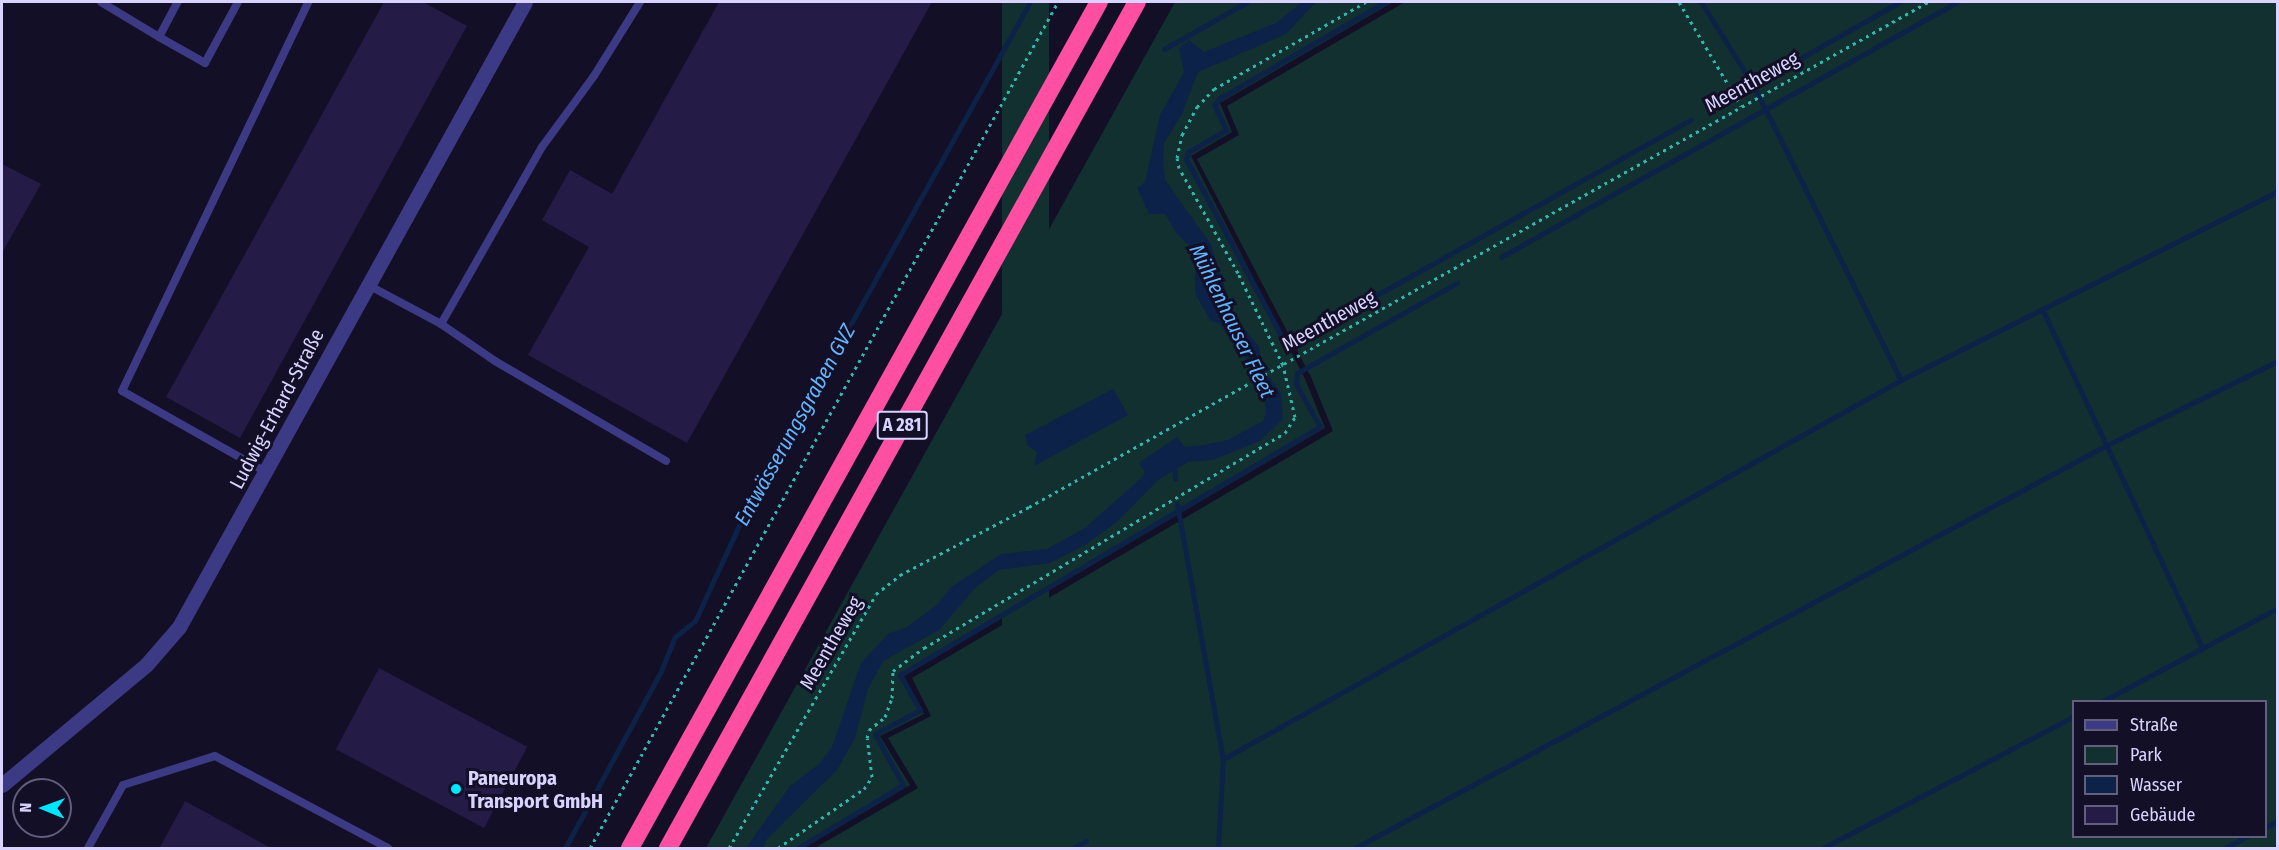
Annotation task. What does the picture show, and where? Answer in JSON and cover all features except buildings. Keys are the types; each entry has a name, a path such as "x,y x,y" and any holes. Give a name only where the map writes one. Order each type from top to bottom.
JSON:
{"highway":[{"name":"A 281","path":"630,849 1099,2"},
{"name":"A 281","path":"668,849 1137,2"}],"street":[{"name":"Ludwig-Erhard-Straße","path":"2,785 146,666 179,627 368,285 518,4"}],"lane":[{"path":"101,2 205,63 238,2"},
{"path":"159,37 178,2"},
{"path":"266,472 122,391 308,2"},
{"path":"441,324 542,147 594,76 640,2"},
{"path":"368,285 441,324 495,361 666,461"},
{"path":"88,849 123,785 215,756 388,849"}],"path":[{"path":"590,849 1058,2"},
{"path":"778,849 864,789 872,777 867,738 869,730 885,717 892,698 893,671 924,648 1285,432 1295,417 1282,364 1238,273 1179,168 1182,135 1197,107 1214,89 1366,2"},
{"path":"1679,2 1741,106"},
{"name":"Meentheweg","path":"729,849 876,594 900,575 1267,373 1928,2"}],"green space":[{"path":"1002,2 1049,2 1049,848 1002,848"},
{"path":"1175,2 1393,2 1220,103 1232,132 1191,156 1305,379 1325,428 904,676 924,714 880,736 910,785 804,848 706,848"},
{"path":"1405,2 2277,2 2277,848 815,848 918,788 888,738 931,716 912,678 1333,431 1311,377 1197,159 1239,135 1227,106"}],"water":[{"name":"Mühlenhauser Fleet","path":"1302,2 1316,2 1286,34 1198,72 1182,114 1164,143 1163,158 1165,180 1210,243 1234,315 1259,347 1262,366 1281,394 1283,419 1260,441 1212,460 1188,462 1158,480 1117,522 1085,545 1050,563 999,570 976,587 939,630 883,661 868,689 855,738 837,770 767,839 763,848 746,848 790,786 819,764 832,747 861,663 888,634 907,627 938,604 950,588 1001,554 1047,549 1085,528 1145,473 1139,463 1177,437 1185,447 1205,445 1228,440 1263,421 1266,414 1264,390 1255,371 1219,324 1210,320 1195,293 1195,251 1177,234 1165,214 1149,214 1137,188 1145,182 1160,115 1184,72 1179,48 1189,40 1204,52 1276,23"},
{"path":"1113,389 1128,415 1034,466 1037,452 1028,446 1025,435"}],"waterway":[{"name":"Entwässerungsgraben GVZ","path":"565,848 661,671 675,637 695,621 740,523 1030,2"},
{"path":"1164,49 1247,2"},
{"path":"1385,2 1220,98 1214,105 1226,130 1188,152 1186,159 1285,343 1291,343 1691,119"},
{"path":"1701,2 1753,85 1901,380"},
{"path":"1753,85 1900,2"},
{"path":"1501,257 1957,2"},
{"path":"1223,759 1901,380 2278,191"},
{"path":"798,848 903,785 875,734 920,710 900,675 1320,427 1296,384 1297,373 1457,283"},
{"path":"2042,309 2202,648"},
{"path":"1355,848 2107,445 2278,361"},
{"path":"1174,463 1175,479"},
{"path":"1177,504 1223,759 1218,848"},
{"path":"2105,700 2278,608"},
{"path":"1823,848 2072,717"},
{"path":"2267,826 2278,821"},
{"path":"2225,848 2244,838"},
{"path":"1073,848 1086,841"}],"place":[{"name":"Paneuropa Transport GmbH","path":"456,789"}]}
